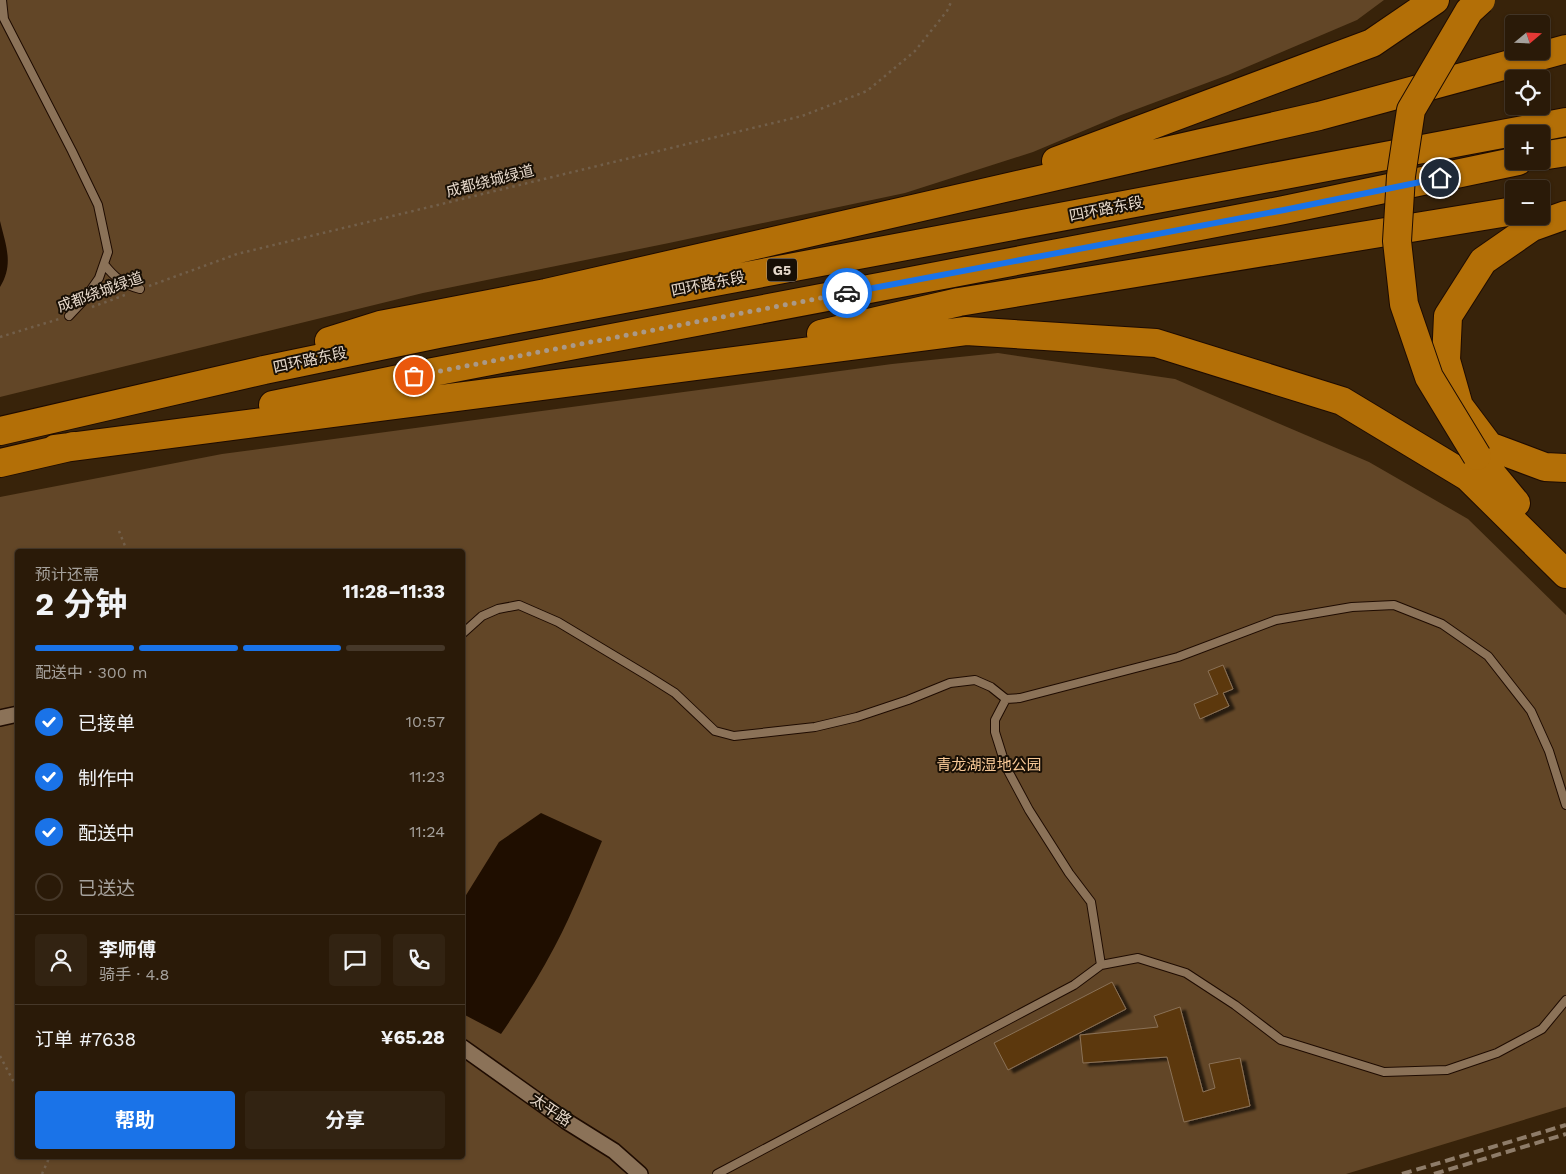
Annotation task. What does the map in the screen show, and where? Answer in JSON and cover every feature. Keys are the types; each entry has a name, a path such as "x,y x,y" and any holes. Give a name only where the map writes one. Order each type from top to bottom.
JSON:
{"highway":[{"path":"933,205 1077,154 1372,43 1435,0"},
{"path":"1481,0 1469,11 1411,110 1401,176 1397,241 1404,304 1429,377 1478,456 1566,564"},
{"path":"173,391 380,325 546,293 1319,116 1566,49"},
{"name":"四环路东段","path":"0,431 264,370 438,334 1566,122"},
{"path":"1550,155 1566,152"},
{"name":"G5","path":"0,463 433,372 1284,210 1505,164"},
{"path":"1550,205 1566,202"},
{"path":"664,370 959,302 1505,212"},
{"path":"1566,215 1532,227 1483,261 1448,316 1446,360 1459,406 1488,446 1545,467 1566,468"},
{"path":"55,450 966,331 1156,343 1342,401 1468,477 1566,574"}],"street":[{"path":"0,718 15,715"},
{"name":"太平路","path":"465,1049 566,1121 614,1150 640,1174"}],"lane":[{"path":"2,0 4,19 98,204 108,252 100,278 69,316"},
{"path":"104,264 112,274 127,286 140,289"},
{"path":"465,631 482,616 498,609 519,605 558,622 648,676 675,693 715,731 734,736 814,727 857,717 908,700 950,683 975,680 991,687 1006,699 1020,698 1178,657 1276,620 1352,607 1394,605 1442,624 1488,656 1531,711 1549,751 1566,805"},
{"path":"1006,699 995,720 995,732 1006,767 1028,810 1069,873 1091,902 1100,965"},
{"path":"717,1174 1065,990 1100,965 1138,958 1186,973 1236,1005 1282,1040 1384,1072 1447,1070 1497,1053 1542,1029 1566,1000"}],"path":[{"name":"成都绕城绿道","path":"0,337 69,316 237,254 802,116 866,91 915,51 947,11 952,0"},
{"path":"119,531 126,549"},
{"path":"0,1056 15,1084"},
{"path":"42,1174 49,1159"}],"green space":[{"path":"0,0 1384,0 1357,20 1228,75 1121,115 1033,152 905,193 423,293 0,397"},
{"name":"青龙湖湿地公园","path":"998,353 1175,379 1369,462 1468,519 1566,615 1566,1107 1346,1174 0,1174 0,497 222,454 892,364"}],"shaded area":[{"path":"0,221 8,263 0,287"},
{"path":"541,813 602,841 555,946 501,1034 465,1015 465,897 499,842"}],"building":[{"path":"1223,665 1233,689 1223,693 1229,706 1200,719 1194,704 1218,694 1208,671"},
{"path":"1112,982 1126,1009 1008,1070 994,1043"},
{"path":"1180,1007 1203,1092 1215,1088 1209,1064 1240,1058 1250,1106 1184,1122 1167,1057 1083,1063 1080,1035 1158,1027 1154,1016"}],"railway":[{"path":"1402,1174 1566,1125"},
{"path":"1434,1174 1566,1134"}],"way so far":[{"path":"414,376 847,293"}],"route":[{"path":"847,293 1284,210 1440,178"}]}
